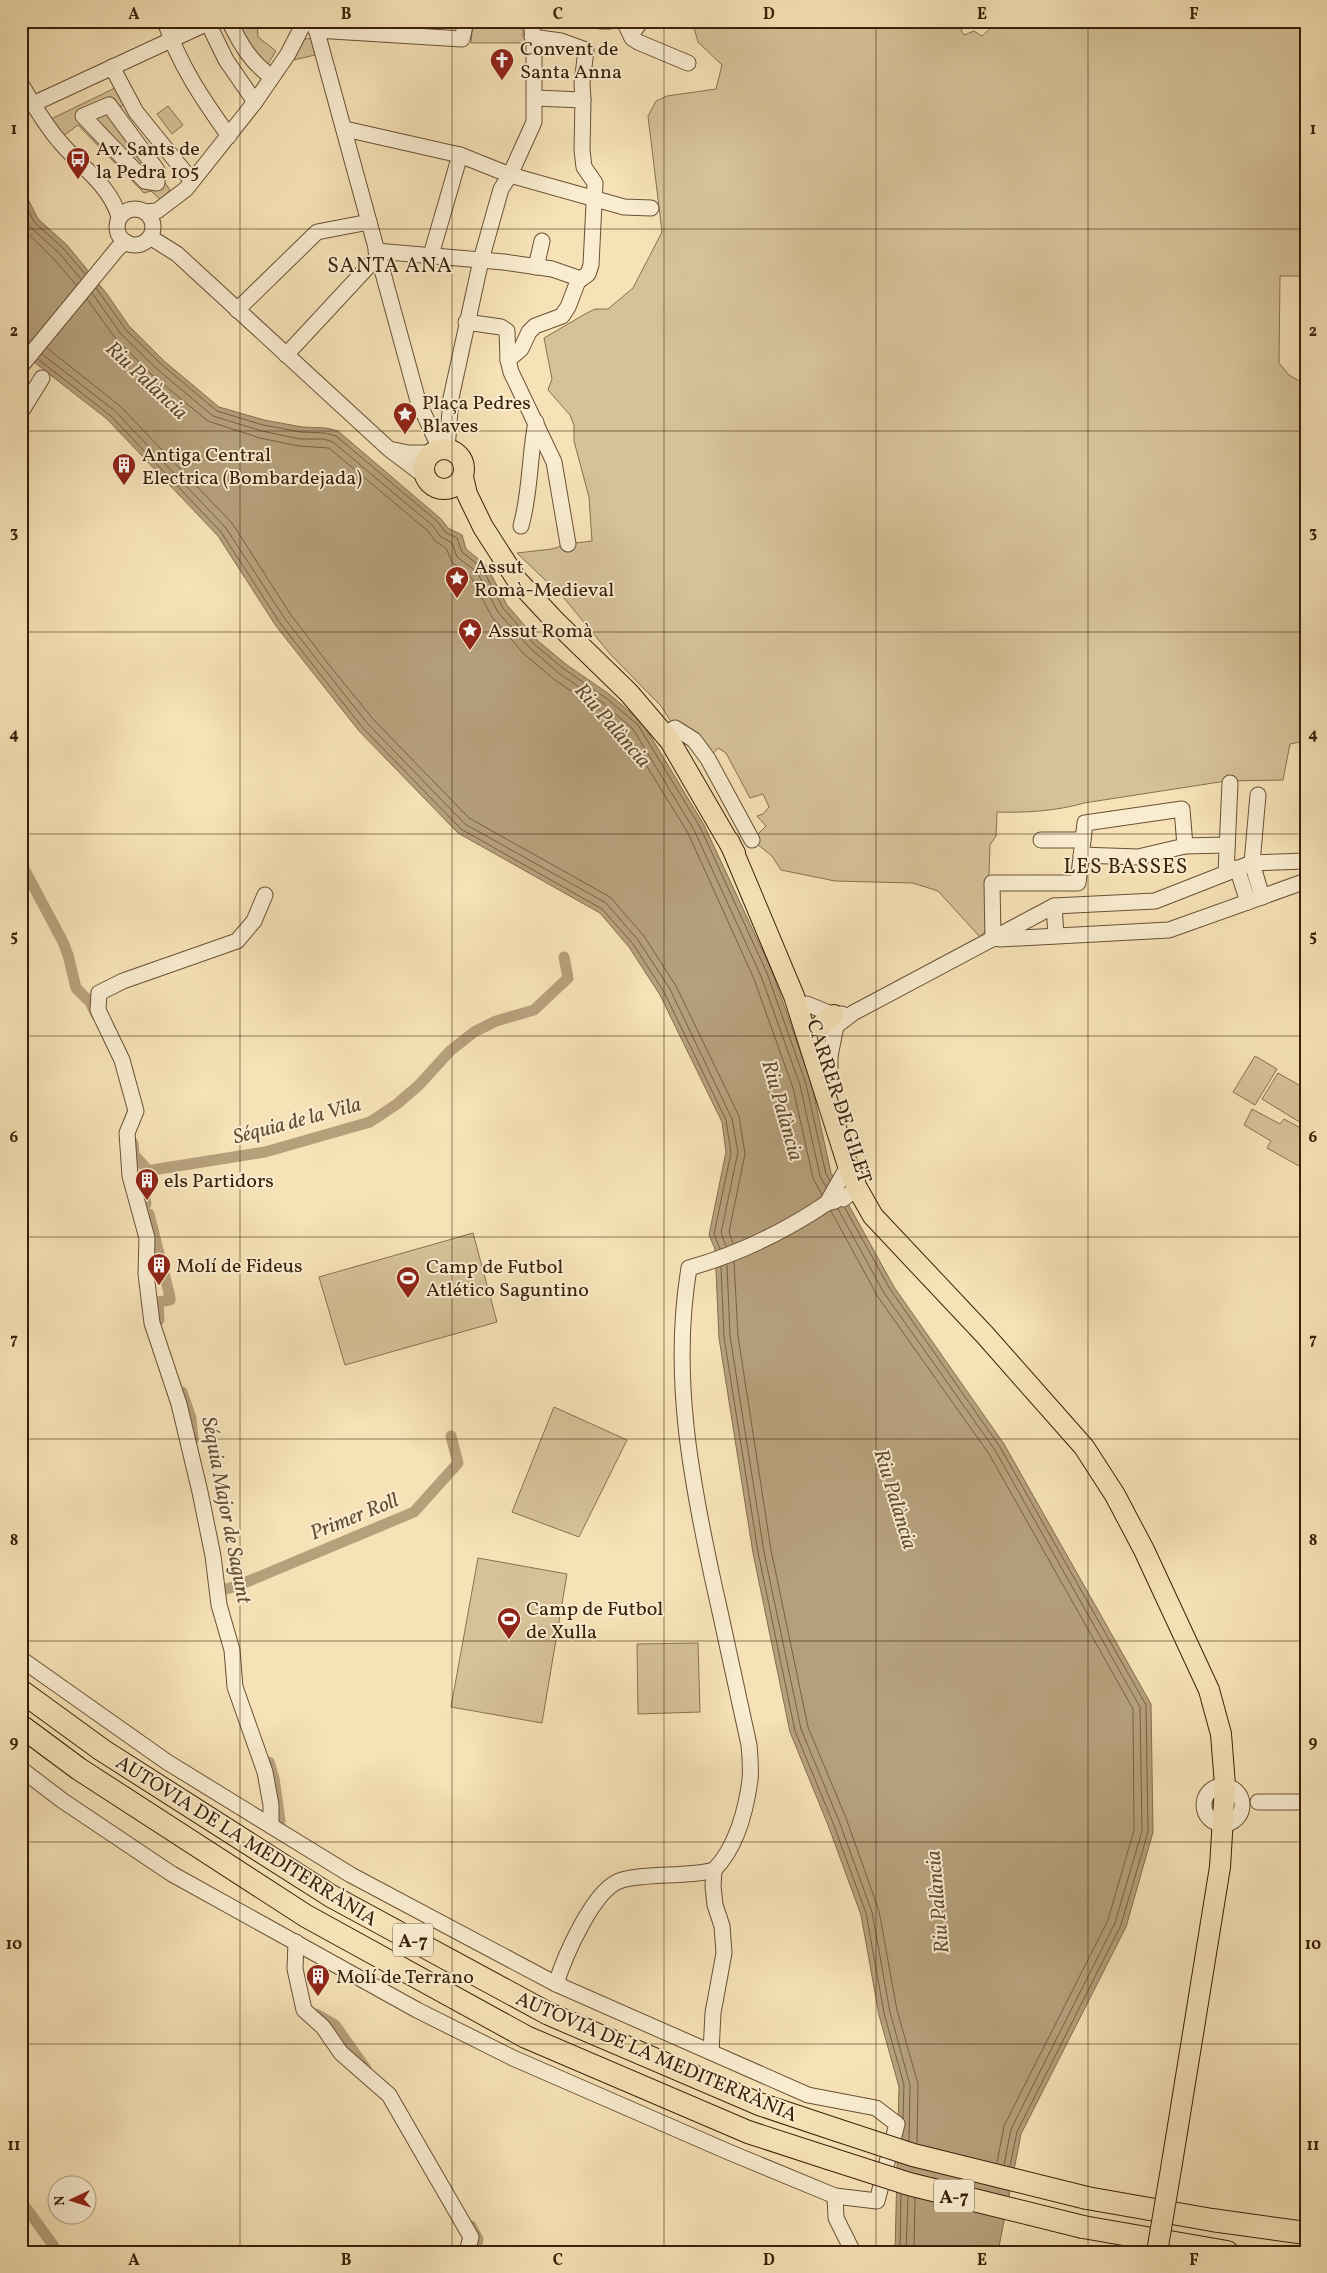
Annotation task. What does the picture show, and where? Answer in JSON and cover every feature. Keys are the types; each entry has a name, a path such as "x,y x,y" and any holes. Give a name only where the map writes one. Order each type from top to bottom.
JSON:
{"highway":[{"name":"AUTOVIA DE LA MEDITERRÀNIA","path":"21,1691 102,1750 331,1896 549,2014 758,2104 913,2155 1087,2198 1212,2220 1306,2233"},
{"name":"AUTOVIA DE LA MEDITERRÀNIA","path":"21,1726 79,1769 306,1916 526,2037 748,2132 909,2184 1083,2227 1226,2252"}],"main road":[{"path":"440,450 461,457 464,464 463,477 457,485 446,489 434,486 426,476 425,464 440,450"},
{"name":"CARRER DE GILET","path":"463,477 467,494 483,527 517,580 556,622 629,693 664,734 729,841 802,1002 856,1163 882,1213 906,1249"},
{"name":"CARRER DE GILET","path":"446,489 483,527"},
{"path":"802,1002 807,1022 816,1032"},
{"path":"832,1096 814,1042 816,1032 841,1018"},
{"name":"CARRER DE GILET","path":"832,1096 848,1166 850,1194 906,1249"},
{"path":"906,1249 1084,1447 1115,1494 1144,1550 1209,1690 1221,1734 1224,1785 1237,1813 1220,1867 1157,2252"}],"street":[{"path":"165,21 171,40 202,98 229,136"},
{"path":"229,21 241,47 260,70 272,77"},
{"path":"440,450 466,322 501,189 510,175 534,122 535,98 531,21"},
{"path":"600,21 608,21"},
{"path":"621,21 624,22 631,36 638,42 688,63"},
{"path":"631,36 641,21"},
{"path":"33,104 209,22 226,60 255,102"},
{"path":"21,366 118,248 128,210 145,210 171,201 192,181 255,102 288,54 312,24"},
{"path":"312,24 454,39 462,39 466,26"},
{"path":"312,24 327,65 340,122 345,129 418,401 440,450"},
{"path":"508,360 521,349 529,332 535,326 562,316 568,307 578,281 588,274 591,265 595,183 584,167 582,83 586,50 560,41 532,37"},
{"path":"112,67 136,112 192,181"},
{"path":"21,84 60,143 92,175 115,203 121,231 139,244 151,232"},
{"path":"535,98 583,100"},
{"path":"157,182 145,181 83,116 109,105 157,170 157,182 171,201"},
{"path":"345,129 460,155 510,175 624,207 651,208"},
{"path":"431,255 460,155"},
{"path":"115,203 145,210"},
{"path":"145,210 151,232 389,449 426,476"},
{"path":"237,310 317,232 369,222"},
{"path":"21,351 121,231"},
{"path":"536,267 542,241"},
{"path":"286,355 377,254 431,255 481,260 560,271 581,279"},
{"path":"466,322 501,327 507,331 508,360 511,372 554,462 568,544"},
{"path":"21,412 42,378"},
{"path":"520,526 529,490 531,447 536,422"},
{"path":"389,449 408,453 440,450"},
{"path":"664,734 675,728 694,740 708,759 752,840"},
{"path":"1230,783 1227,845 1255,900"},
{"path":"1238,868 1258,795"},
{"path":"993,939 992,883 1078,883 1084,823 1182,809 1185,846"},
{"path":"1041,840 1138,857 1185,846 1227,845"},
{"path":"850,1194 856,1177 840,1129 832,1096 830,1056 841,1018 1054,906 1155,902 1238,868 1306,861"},
{"path":"993,939 1169,930 1306,882"},
{"path":"265,895 254,921 237,941 123,981 99,994 98,1010 122,1060 136,1111 127,1133 130,1176 147,1238 146,1274 152,1323 179,1404 200,1492 212,1547 220,1605 232,1650 235,1687 266,1772 271,1805 270,1826"},
{"path":"1054,906 1056,935"},
{"path":"802,1002 841,1018"},
{"path":"556,1984 565,1956 605,1889 623,1880 714,1870 724,1861 738,1831 750,1779 749,1745 698,1516 689,1461 682,1399 681,1346 684,1295 689,1268 715,1261 792,1227 827,1203 864,1190 870,1203 882,1213"},
{"path":"21,1659 167,1762 270,1826 352,1875 556,1984 808,2095 876,2108 897,2124 877,2201 835,2196 731,2154 513,2058 417,2010 172,1874 21,1770"},
{"path":"1224,1785 1235,1789 1237,1813 1258,1802 1306,1802"},
{"path":"711,2052 713,2013 724,1953 722,1926 715,1905 714,1870"},
{"path":"296,1942 296,1969 304,2010 323,2027 341,2053 389,2095 471,2237 468,2252"},
{"path":"835,2196 836,2218 853,2252"}],"shaded area":[{"path":"229,21 257,21 258,37 276,51 263,72"},
{"path":"473,21 523,21 523,37 527,37 528,43 471,43"},
{"path":"692,21 954,21 963,26 961,30 964,35 974,31 982,36 999,21 1306,21 1306,276 1280,276 1279,363 1289,375 1306,385 1306,741 1290,744 1283,780 1226,781 1084,803 1052,810 997,812 996,836 990,845 987,929 980,937 938,891 913,883 835,881 781,870 772,856 752,840 766,826 757,816 763,814 769,807 763,794 750,798 726,753 718,748 708,759 675,728 661,706 611,655 564,598 517,553 552,549 568,544 592,541 589,497 574,441 574,425 570,415 548,390 552,379 544,338 595,309 608,309 633,288 662,232 648,116 656,101 667,96 716,89 722,65 698,42"},
{"path":"312,38 320,54 289,61 301,40"},
{"path":"117,87 126,103 114,111 170,190 161,200 151,191 144,193 78,125 62,137 49,120"},
{"path":"168,106 183,125 172,134 157,114"},
{"path":"1255,1056 1277,1069 1255,1105 1233,1092"},
{"path":"1278,1073 1306,1089 1306,1126 1262,1099"},
{"path":"1252,1109 1280,1124 1284,1119 1306,1131 1306,1170 1267,1148 1271,1141 1244,1125"},
{"name":"Camp de Futbol Atlético Saguntino","path":"473,1233 497,1322 345,1365 319,1277"},
{"path":"554,1407 627,1440 579,1537 512,1512"},
{"name":"Camp de Futbol de Xulla","path":"478,1558 567,1574 542,1723 451,1707"},
{"path":"698,1643 700,1712 638,1714 637,1644"}],"water":[{"name":"Riu Palància","path":"21,185 38,219 67,245 107,294 129,326 164,361 219,407 264,420 338,431 441,519 448,528 462,535 466,549 486,565 507,605 538,641 567,665 609,694 642,722 704,825 772,971 811,1082 831,1173 894,1287 1004,1444 1151,1704 1153,1832 1126,1927 1021,2134 998,2252 895,2252 899,2087 879,2015 861,1915 828,1825 790,1732 753,1553 719,1338 715,1249 709,1235 726,1152 722,1122 660,995 629,947 600,913 458,833 359,731 276,626 218,536 107,419 21,352"}],"waterway":[{"name":"Séquia Major de Sagunt","path":"21,863 63,942 76,988 90,1002 97,1016"},
{"name":"Séquia de la Vila","path":"146,1171 265,1152 370,1122 397,1104 419,1085 450,1051 474,1032 496,1021 534,1010 568,978 564,957"},
{"name":"Séquia de la Vila","path":"133,1143 134,1155 146,1168 144,1193 146,1204"},
{"name":"Séquia Major de Sagunt","path":"149,1214 170,1297 170,1300 158,1302 159,1320"},
{"name":"Séquia Major de Sagunt","path":"182,1392 191,1418 193,1440"},
{"name":"Primer Roll","path":"222,1590 237,1586 414,1512 458,1463 451,1436"},
{"name":"Séquia Major de Sagunt","path":"269,1762 274,1778 280,1821"},
{"name":"Séquia Major de Sagunt","path":"316,2014 335,2025 366,2069"},
{"path":"21,2201 58,2252"},
{"name":"Séquia Major de Sagunt","path":"471,2226 478,2239 475,2252"}],"place":[{"name":"Convent de Santa Anna","path":"502,81"},
{"name":"Av. Sants de la Pedra 105","path":"78,180"},
{"name":"Plaça Pedres Blaves","path":"405,435"},
{"name":"Antiga Central Electrica (Bombardejada)","path":"124,486"},
{"name":"Assut Romà-Medieval","path":"457,599"},
{"name":"Assut Romà","path":"470,651"},
{"name":"els Partidors","path":"147,1201"},
{"name":"Molí de Fideus","path":"159,1286"},
{"name":"Camp de Futbol Atlético Saguntino","path":"408,1299"},
{"name":"Camp de Futbol de Xulla","path":"509,1640"},
{"name":"Molí de Terrano","path":"318,1997"}],"district":[{"name":"SANTA ANA","path":"390,265"},
{"name":"LES BASSES","path":"1126,866"}]}
